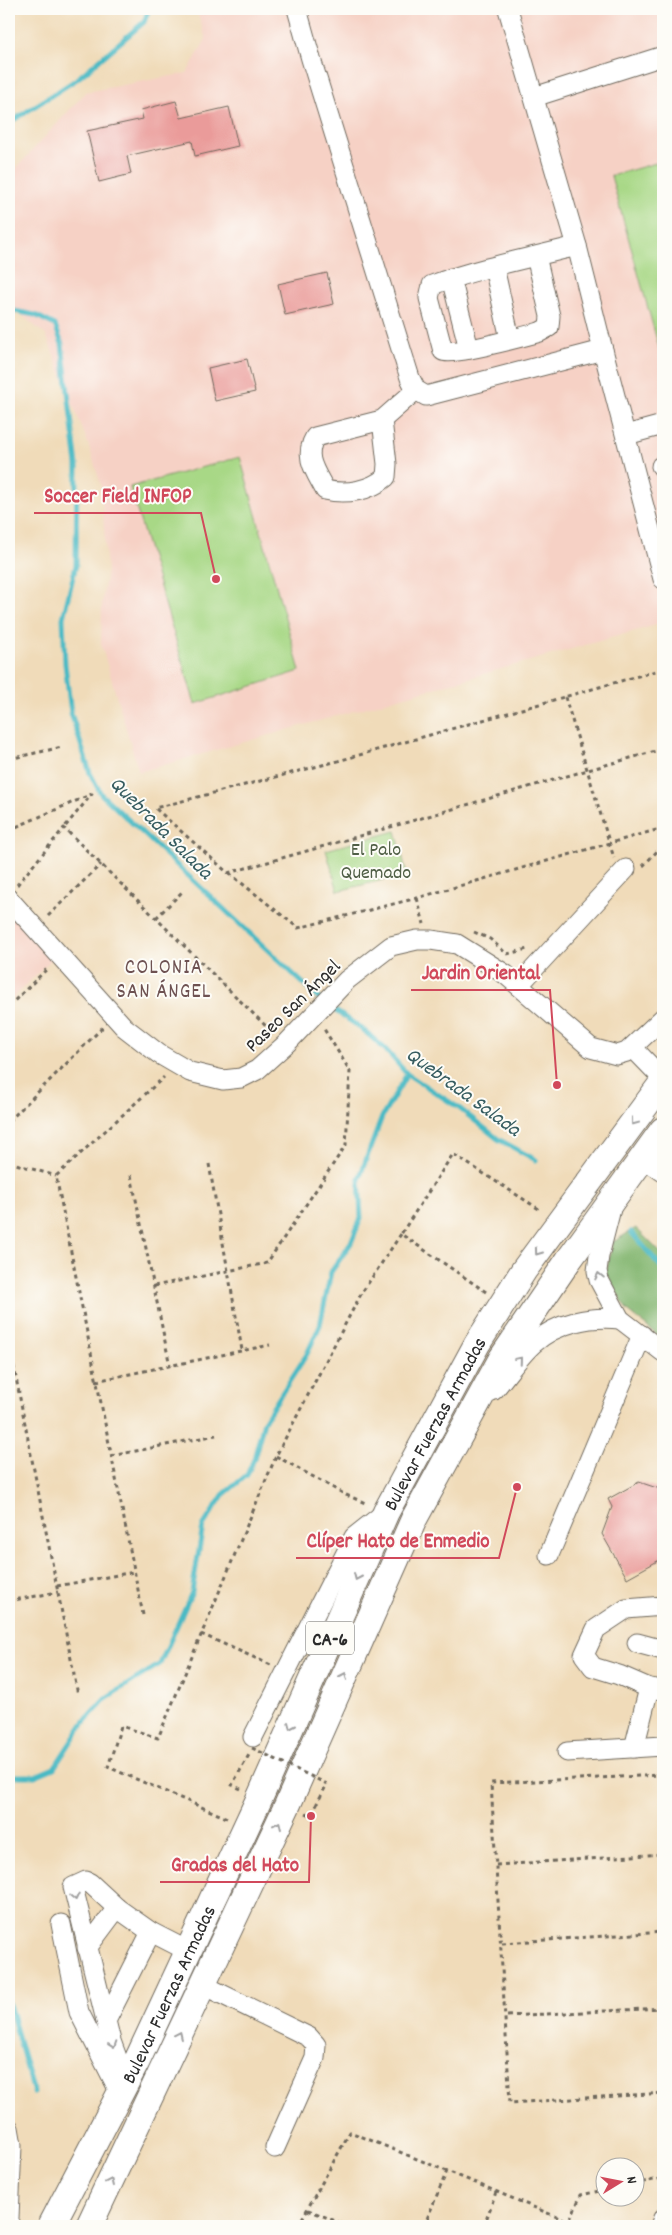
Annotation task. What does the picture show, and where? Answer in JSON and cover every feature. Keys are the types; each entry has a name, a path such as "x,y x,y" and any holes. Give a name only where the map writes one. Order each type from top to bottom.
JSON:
{"highway":[{"name":"Bulevar Fuerzas Armadas","path":"51,2226 123,2088 188,1951 386,1512 477,1344 503,1303 559,1223 663,1082"},
{"name":"Bulevar Fuerzas Armadas","path":"89,2226 287,1806 414,1519 502,1358 568,1261 614,1199 653,1165 663,1130"}],"street":[{"path":"297,9 407,369 416,390 426,396 603,350"},
{"path":"508,9 577,246 663,579"},
{"path":"534,97 663,56"},
{"path":"536,256 550,316 549,328 540,332 469,349 447,353 441,348 429,291 432,285 451,278 536,256 577,246"},
{"path":"494,267 510,339"},
{"path":"451,278 469,349"},
{"path":"382,420 387,464 386,477 376,485 359,490 339,493 325,490 312,464 309,447 315,437 382,420 416,390"},
{"path":"626,435 663,425"},
{"path":"518,985 621,865"},
{"name":"Paseo San Ángel","path":"12,893 36,927 60,956 114,1016 159,1054 190,1072 223,1080 241,1078 257,1070 287,1043 347,980 391,946 417,940 457,944 518,985 591,1048 617,1055 632,1048"},
{"path":"663,1018 632,1048 663,1078"},
{"path":"614,1199 599,1256 597,1271 604,1290 620,1319 663,1352"},
{"path":"465,1424 534,1342 562,1327 582,1320 620,1319"},
{"path":"549,1555 642,1335"},
{"path":"252,1743 354,1537 386,1512"},
{"path":"634,1748 656,1689 593,1667 584,1655 596,1629 626,1609 663,1606"},
{"path":"637,1643 663,1650"},
{"path":"567,1752 663,1746"},
{"path":"123,2088 73,1887 86,1881 117,1908 151,1932 188,1951"},
{"path":"87,1948 117,1908"},
{"path":"61,1924 79,2012 123,2088"},
{"path":"106,2021 151,1932"},
{"path":"203,1985 308,2037 316,2045 315,2058 275,2148"},
{"path":"9,2128 12,2145 9,2218"},
{"path":"660,2226 663,2218"}],"path":[{"path":"663,669 338,761 155,808 228,873 298,928 417,898 663,828"},
{"path":"565,696 610,844 621,865"},
{"path":"9,758 62,747"},
{"path":"228,873 663,749"},
{"path":"9,830 92,794 12,893"},
{"path":"64,828 268,1030 287,1043"},
{"path":"36,927 100,864"},
{"path":"156,918 184,890"},
{"path":"417,898 428,940"},
{"path":"473,932 490,939 507,954 532,948"},
{"path":"9,1006 60,956"},
{"path":"9,1121 114,1016"},
{"path":"154,1286 268,1263 346,1146 350,1070 324,1029 312,1017"},
{"path":"56,1176 177,1065"},
{"path":"246,1826 108,1767 122,1726 158,1738 276,1456 361,1294 453,1154 559,1223"},
{"path":"9,1162 56,1176"},
{"path":"209,1164 242,1350"},
{"path":"131,1175 170,1366"},
{"path":"56,1176 143,1615"},
{"path":"401,1234 503,1303"},
{"path":"9,1342 78,1695"},
{"path":"96,1381 270,1345"},
{"path":"111,1456 216,1435"},
{"path":"276,1456 346,1495 386,1512"},
{"path":"57,1586 134,1572"},
{"path":"9,1601 58,1592"},
{"path":"201,1634 286,1671"},
{"path":"232,1785 252,1743 327,1784 311,1815"},
{"path":"663,1775 491,1783 510,2103 663,2093"},
{"path":"496,1865 663,1854"},
{"path":"502,1943 663,1932"},
{"path":"506,2016 663,2008"},
{"path":"298,2226 350,2132 447,2171 568,2224 581,2194 594,2192"},
{"path":"424,2226 447,2171"},
{"path":"644,2182 663,2178"},
{"path":"484,2226 496,2192"},
{"path":"308,2210 348,2226"}],"shaded area":[{"path":"196,9 663,9 663,623 139,772 101,644 102,603 107,571 101,485 88,443 46,335 9,305 9,176 86,92 187,73 206,39"},
{"path":"9,910 52,959 9,1002"}],"green space":[{"path":"663,161 663,362 611,176"},
{"path":"240,457 300,671 195,704 130,487"},
{"name":"El Palo Quemado","path":"396,831 407,874 338,891 326,850"},
{"path":"636,1228 663,1255 663,1340 627,1310 606,1273 613,1242"}],"building":[{"path":"176,101 181,118 229,107 238,146 195,156 192,141 127,156 131,174 99,182 87,131 143,119 141,110"},
{"path":"327,273 334,304 285,315 278,284"},
{"path":"247,359 255,392 215,401 208,368"},
{"path":"639,1482 663,1490 663,1558 627,1578 602,1534 612,1507 608,1499"}],"waterway":[{"name":"Quebrada Salada","path":"9,123 77,79 144,22 149,9"},
{"name":"Quebrada Salada","path":"9,310 35,315 55,325 62,344 77,465 76,565 63,618 65,664 71,713 90,773 101,794 322,1001"},
{"name":"Quebrada Salada","path":"328,1006 361,1028 385,1049 407,1074 459,1108 498,1139 536,1160"},
{"path":"9,1776 35,1776 54,1768 84,1722 106,1698 160,1664 192,1592 203,1526 223,1495 247,1475 254,1459 264,1421 307,1354 320,1325 331,1272 351,1243 361,1218 359,1179 382,1117 407,1074"},
{"name":"Quebrada Salada","path":"631,1232 663,1269"},
{"path":"9,2004 34,2093"}],"place":[{"name":"Soccer Field INFOP","path":"216,579"},
{"name":"Jardin Oriental","path":"557,1085"},
{"name":"Clíper Hato de Enmedio","path":"517,1487"},
{"name":"Gradas del Hato","path":"311,1816"}],"district":[{"name":"COLONIA SAN ÁNGEL","path":"164,978"}]}
